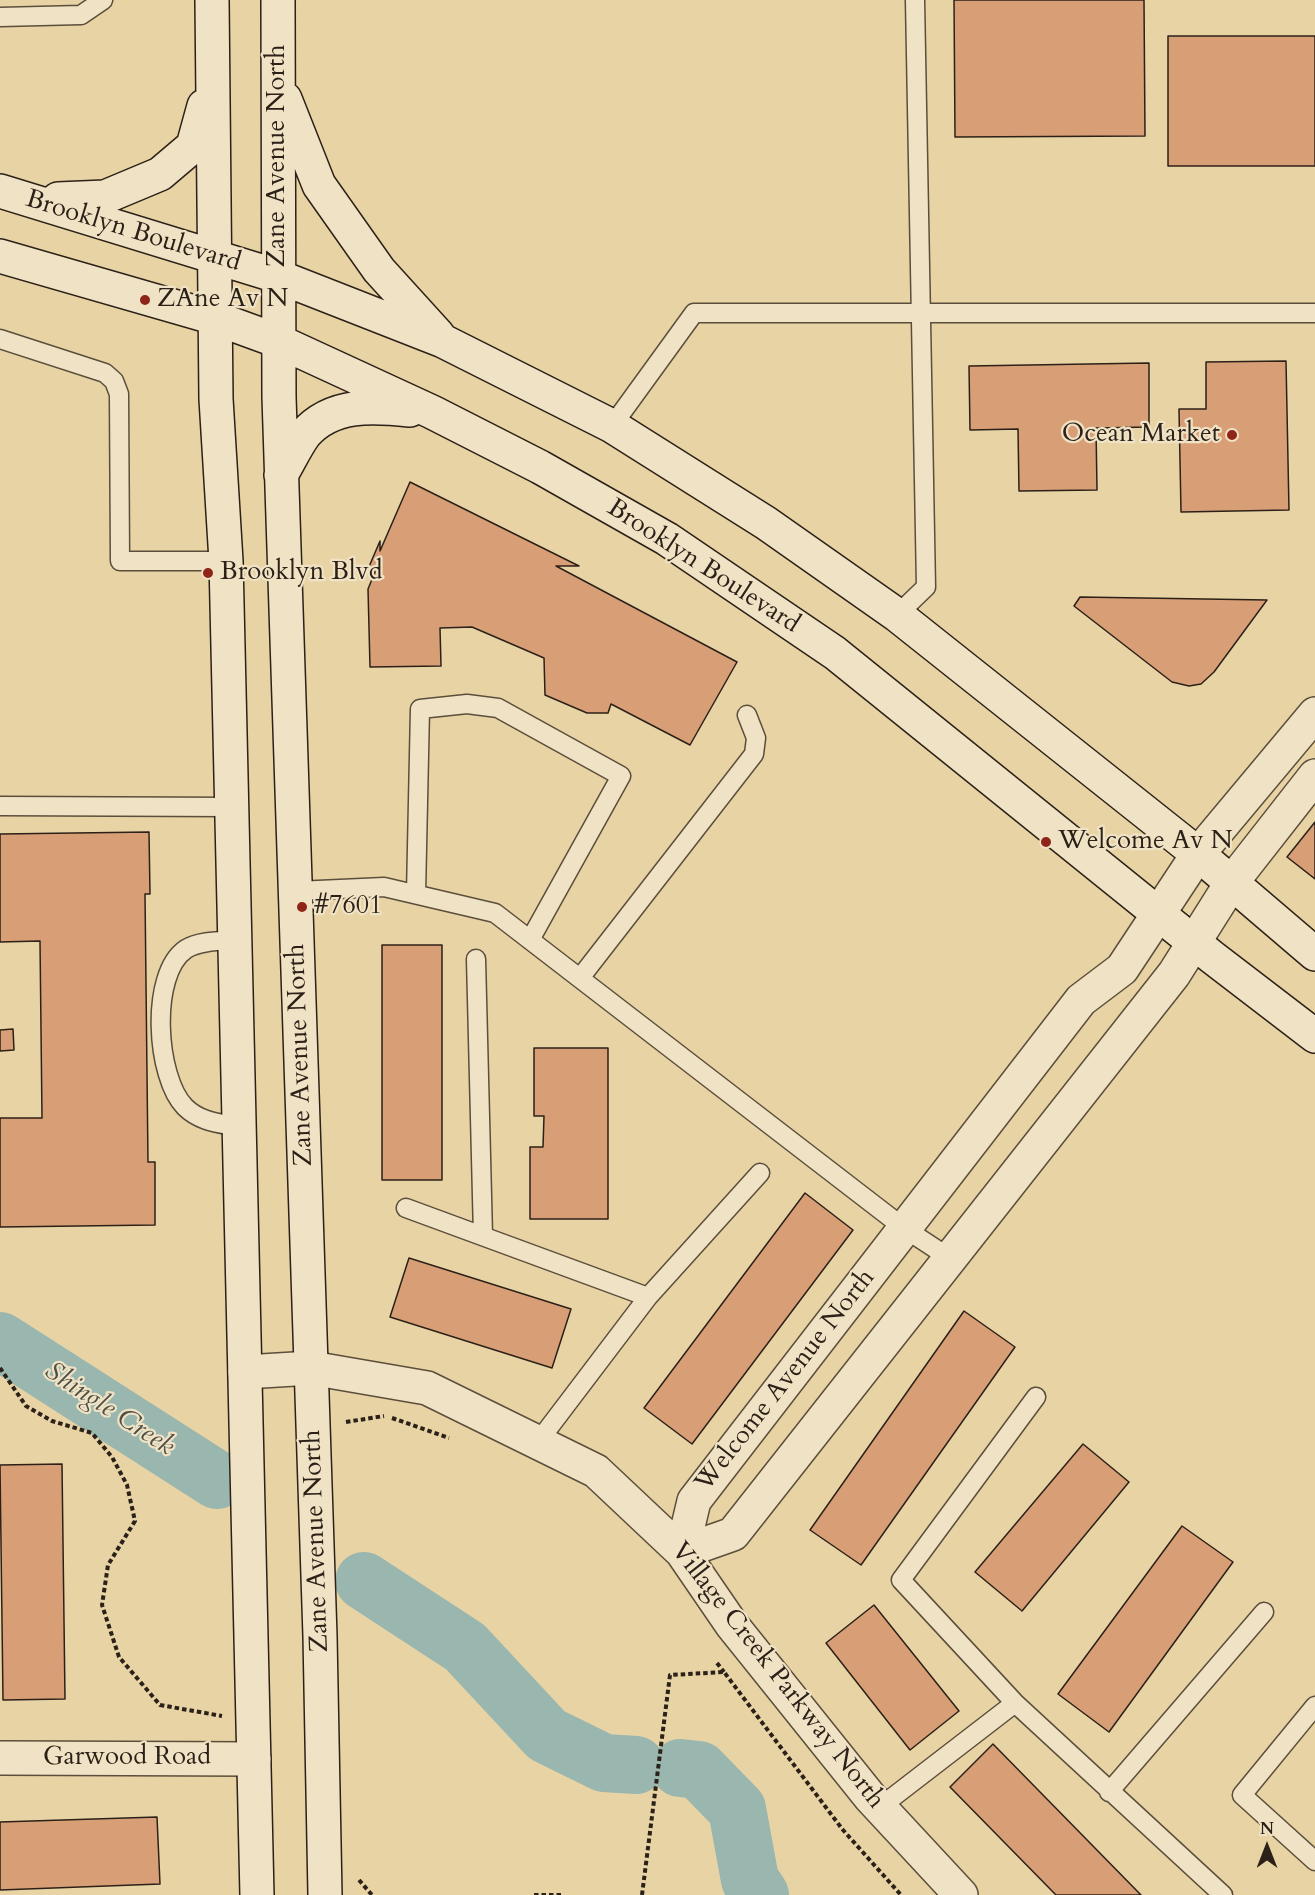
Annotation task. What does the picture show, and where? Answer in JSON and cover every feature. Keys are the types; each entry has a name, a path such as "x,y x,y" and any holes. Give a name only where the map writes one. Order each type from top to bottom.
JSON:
{"street":[{"path":"212,0 214,318 216,399 226,561 256,1895"},
{"name":"Zane Avenue North","path":"278,0 278,341 320,1636 326,1895"},
{"path":"32,200 105,197 160,174 193,146 212,79"},
{"path":"278,83 319,185 378,270 443,341"},
{"name":"Brooklyn Boulevard","path":"0,191 277,276 443,341 612,426 766,524 897,615 1198,854 1315,954"},
{"name":"Brooklyn Boulevard","path":"0,256 214,318 278,341 432,412 540,467 667,539 835,653 1194,942 1315,1036"},
{"path":"282,475 305,435 326,416 369,406 432,412"},
{"name":"Welcome Avenue North","path":"682,1552 694,1501 1081,1000 1122,969 1158,911 1198,854 1315,714"},
{"name":"Welcome Avenue North","path":"682,1552 733,1534 1174,974 1232,882 1315,776"},
{"name":"Village Creek Parkway North","path":"245,1372 311,1368 427,1388 596,1471 682,1552 732,1625 880,1807 961,1895"},
{"name":"Garwood Road","path":"0,1758 254,1759"}],"lane":[{"path":"0,16 81,15 103,0"},
{"path":"897,615 926,587 919,314 915,0"},
{"path":"612,426 694,313 1315,314"},
{"path":"0,339 105,373 114,381 119,393 120,561 226,561"},
{"path":"416,894 420,709 467,704 498,708 621,777 530,940"},
{"path":"580,978 754,754 756,738 747,715"},
{"path":"0,806 232,807"},
{"path":"296,891 384,887 495,913 904,1228 951,1259"},
{"path":"235,940 207,942 187,948 175,960 166,978 163,994 162,1031 165,1067 173,1091 185,1107 206,1121 239,1127"},
{"path":"476,958 483,1236"},
{"path":"538,1442 648,1297 760,1173"},
{"path":"405,1208 648,1297"},
{"path":"1036,1397 900,1580 1015,1702 1109,1792 1223,1895"},
{"path":"1109,1792 1264,1612"},
{"path":"880,1807 1015,1702"},
{"path":"1315,1706 1242,1795 1315,1861"}],"path":[{"path":"0,1368 26,1406 52,1420 92,1433 112,1457 127,1485 135,1521 108,1565 102,1605 119,1657 160,1705 223,1716 253,1714"},
{"path":"345,1431 346,1420 386,1416 453,1440"},
{"path":"710,1653 843,1830 901,1895"},
{"path":"642,1895 670,1675 724,1672"},
{"path":"359,1872 360,1888"},
{"path":"360,1880 372,1895"},
{"path":"534,1895 564,1895"}],"building":[{"path":"954,0 1144,0 1145,136 955,137"},
{"path":"1168,36 1315,36 1315,166 1168,166"},
{"path":"1286,361 1289,510 1181,512 1179,409 1206,409 1206,362"},
{"path":"1149,363 1149,427 1096,428 1097,490 1019,491 1018,429 970,430 969,366"},
{"path":"410,482 579,566 556,566 737,662 690,745 611,704 608,713 587,713 545,695 544,658 472,627 440,628 441,666 370,667 368,589 375,572 368,569 380,541 380,551"},
{"path":"1080,597 1267,600 1214,672 1201,684 1189,686 1172,682 1074,606"},
{"path":"1315,822 1315,879 1287,857"},
{"path":"149,832 150,894 145,894 148,1162 155,1162 155,1225 0,1227 0,1118 42,1118 40,941 0,942 0,834"},
{"path":"382,945 442,945 442,1180 382,1180"},
{"path":"13,1029 14,1050 0,1051 0,1030"},
{"path":"534,1048 608,1048 608,1219 530,1219 530,1147 543,1147 544,1116 534,1116"},
{"path":"805,1193 853,1230 692,1444 644,1408"},
{"path":"409,1258 571,1309 552,1368 390,1317"},
{"path":"964,1311 1015,1347 861,1565 810,1530"},
{"path":"1083,1444 1129,1482 1022,1611 975,1572"},
{"path":"62,1464 65,1699 3,1700 0,1465"},
{"path":"1182,1526 1233,1562 1109,1732 1058,1694"},
{"path":"874,1605 959,1711 910,1750 826,1643"},
{"path":"993,1744 1141,1895 1056,1895 950,1787"},
{"path":"157,1817 160,1884 0,1890 0,1822"}],"waterway":[{"name":"Shingle Creek","path":"0,1341 217,1480"},
{"name":"Shingle Creek","path":"364,1581 465,1647 547,1735 604,1763 636,1765"},
{"name":"Shingle Creek","path":"680,1768 699,1770 737,1809 750,1880 760,1895"}],"place":[{"name":"ZAne Av N","path":"145,300"},
{"name":"Ocean Market","path":"1232,435"},
{"name":"Brooklyn Blvd","path":"208,573"},
{"name":"Welcome Av N","path":"1046,842"},
{"name":"#7601","path":"302,907"}]}
